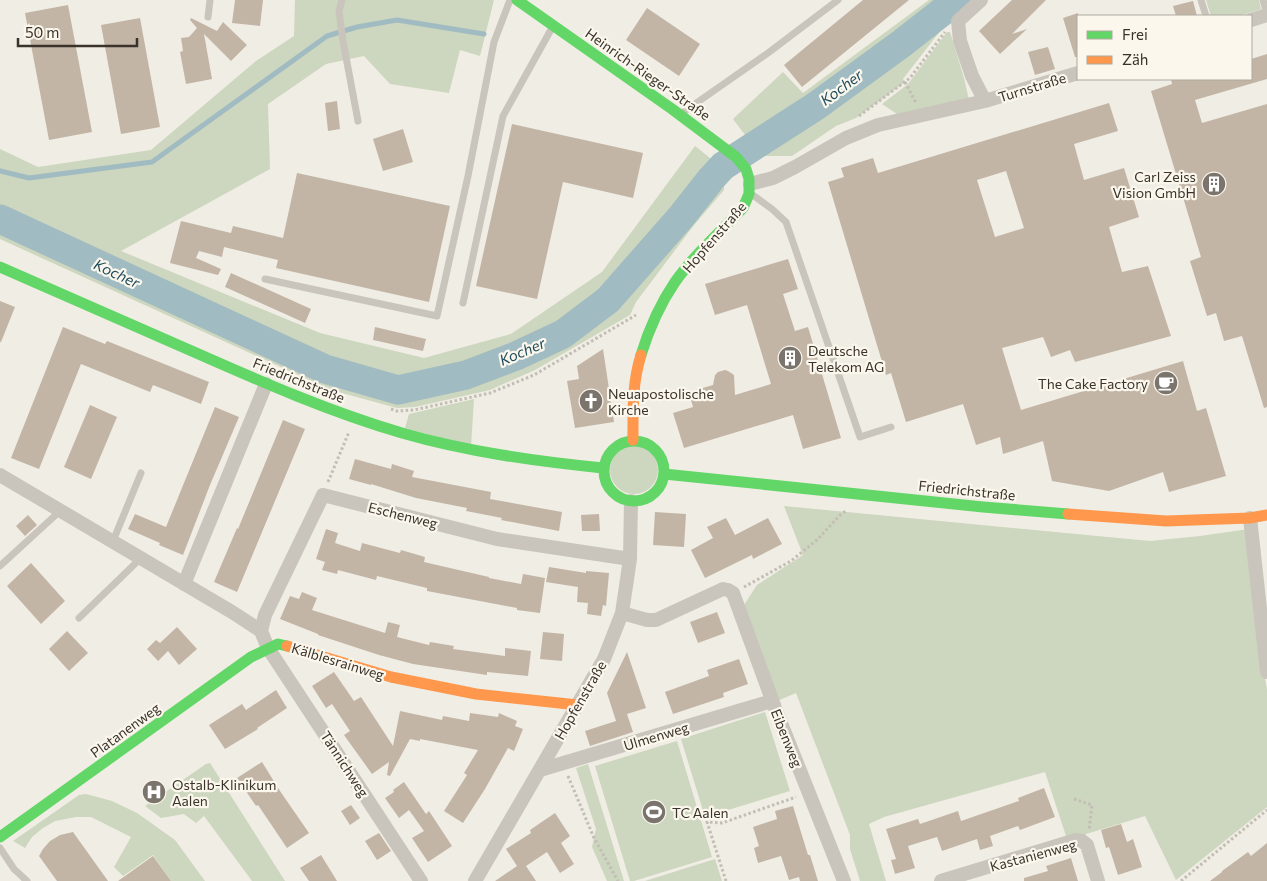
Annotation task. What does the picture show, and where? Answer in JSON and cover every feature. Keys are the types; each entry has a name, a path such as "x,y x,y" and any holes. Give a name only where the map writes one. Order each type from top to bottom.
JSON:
{"main road":[{"name":"Heinrich-Rieger-Straße","path":"519,1 704,131 744,167 748,175 750,188"},
{"name":"Hopfenstraße","path":"633,440 632,411 634,383 647,333 664,298 676,280 743,208 750,188"},
{"name":"Friedrichstraße","path":"0,268 266,384 354,418 452,446 527,460 603,468"},
{"path":"633,440 648,444 657,451 663,462 664,474 660,486 653,494 643,500 631,501 618,497 608,488 603,468 611,450 621,443 633,440"},
{"name":"Friedrichstraße","path":"664,474 973,506 1129,519 1166,521 1250,518 1267,515"},
{"name":"Kälblesrainweg","path":"268,648 278,644 293,647 391,677 476,694 578,705"},
{"name":"Platanenweg","path":"0,837 251,657 268,648"}],"street":[{"path":"980,0 958,21 960,41 972,76 985,101"},
{"path":"1252,20 1267,14"},
{"name":"Turnstraße","path":"985,101 1077,72"},
{"name":"Hopfenstraße","path":"750,188 795,167 846,138 878,125 985,101"},
{"path":"184,584 266,384"},
{"path":"0,475 232,612 261,631 268,648"},
{"path":"261,631 265,614 323,496"},
{"name":"Eschenweg","path":"323,496 498,538 630,559"},
{"name":"Hopfenstraße","path":"475,881 604,659 622,613 630,559 631,501"},
{"path":"1250,518 1267,672"},
{"path":"622,613 647,620 656,620 723,589 733,593"},
{"name":"Eibenweg","path":"733,593 772,701 844,881"},
{"name":"Tännichweg","path":"268,648 421,881"},
{"name":"Ulmenweg","path":"540,770 772,701"},
{"name":"Kastanienweg","path":"941,881 1076,840 1082,841 1087,845 1098,881"}],"lane":[{"path":"208,17 210,0"},
{"path":"342,0 339,11 342,40 358,122"},
{"path":"679,114 768,53 838,0"},
{"path":"1201,0 1206,15"},
{"path":"1263,0 1267,14"},
{"path":"265,280 437,316 468,176 494,42 519,1"},
{"path":"463,303 503,116 553,26"},
{"path":"750,188 786,222 860,437 890,427"},
{"path":"112,541 141,473"},
{"path":"0,566 60,511"},
{"path":"79,618 141,558"},
{"path":"0,848 14,869 27,881"}],"path":[{"path":"846,138 856,118 910,78 951,24 958,21"},
{"path":"905,82 922,115"},
{"path":"389,409 397,411 414,410 490,393 534,375 640,312"},
{"path":"323,496 354,418"},
{"path":"733,593 791,561 818,539 839,516 868,495"},
{"path":"563,763 594,838 618,881"},
{"path":"726,881 707,822 722,823 809,793"},
{"path":"1074,799 1092,804 1087,845"},
{"path":"1181,881 1267,810"}],"green space":[{"path":"295,0 494,0 480,56 460,50 449,93 390,84 364,56 326,64 268,104 270,169 121,251 320,333 424,358 511,334 602,272 695,146 715,162 724,178 724,190 694,225 636,302 630,315 535,370 490,390 415,407 397,408 331,390 0,239 0,149 38,167 151,150 256,61 294,36"},
{"path":"929,0 946,0 934,10 944,26 903,79 905,82 856,118 836,126 792,156 761,156 733,119 783,72 803,93"},
{"path":"1206,0 1259,0 1261,9 1242,15 1211,15"},
{"path":"947,32 950,32 969,100 900,116 882,104 908,84"},
{"path":"474,399 471,446 405,428 409,414"},
{"path":"629,446 639,446 648,450 654,456 657,461 657,479 648,490 639,494 629,494 620,490 614,484 610,475 610,465 614,456 620,450"},
{"path":"784,506 1150,541 1249,529 1263,669 1267,689 1267,807 1176,880 1145,816 1086,834 1084,838 1067,839 1045,772 884,817 869,824 886,881 860,881 850,849 850,835 796,693 777,701 742,608 757,585 803,555"},
{"path":"765,712 790,791 705,817 681,739"},
{"name":"TC Aalen","path":"677,741 712,857 630,881 595,766"},
{"path":"210,763 285,881 252,881 204,816 196,823 184,814 161,818 145,806"},
{"path":"588,764 624,881 607,881 592,847 596,829 576,768"},
{"path":"86,794 112,801 137,813 175,840 205,881 171,881 153,855 123,876 114,867 131,837 91,817 76,817 55,821 32,837 25,848 13,841 79,795"},
{"path":"715,859 722,881 645,881"}],"building":[{"path":"235,0 263,0 260,26 232,23"},
{"path":"863,0 909,0 802,87 784,65"},
{"path":"1012,0 1046,0 1012,34 1027,29 1000,54 979,31"},
{"path":"1193,1 1197,15 1176,15 1173,6"},
{"path":"68,5 92,132 49,140 25,13"},
{"path":"647,8 700,44 679,76 626,40"},
{"path":"1078,13 1077,57 1075,57 1063,18"},
{"path":"140,18 160,127 121,134 101,25"},
{"path":"191,18 217,31 223,22 247,45 231,61 204,34 212,79 186,84 180,52 183,51 181,38 189,37 197,28 190,20"},
{"path":"1048,47 1055,69 1035,75 1028,52"},
{"name":"Carl Zeiss Vision GmbH","path":"1267,54 1267,79 1195,100 1202,123 1267,104 1267,407 1264,408 1242,336 1224,341 1216,313 1207,316 1190,261 1201,257 1151,91 1172,84 1171,80 1252,80 1252,59"},
{"path":"337,101 340,129 328,131 325,103"},
{"path":"1109,103 1118,131 1074,144 1084,180 1124,168 1139,217 1109,227 1122,272 1148,266 1171,336 1075,362 1070,350 1051,357 1043,337 1002,348 1021,410 1183,361 1197,411 1206,408 1226,476 1169,492 1163,472 1109,491 1052,481 1043,441 1003,454 1000,437 976,445 963,404 906,422 891,373 886,375 828,182 844,177 841,168 873,158 878,173","holes":["1006,171 1024,228 995,237 977,180"]},
{"path":"512,124 643,153 633,198 563,182 537,299 476,286"},
{"path":"403,129 413,162 383,171 373,139"},
{"path":"297,173 450,206 429,302 276,268 278,260 224,247 222,257 199,251 196,258 221,269 218,275 170,263 181,221 231,233 233,226 283,238"},
{"name":"Deutsche Telekom AG","path":"788,259 798,289 783,294 795,331 808,327 841,438 803,449 793,415 684,448 673,413 693,407 689,392 713,385 715,375 725,370 734,375 735,395 771,384 747,305 715,315 705,284"},
{"path":"231,273 311,309 305,323 225,287"},
{"path":"0,301 15,307 1,342 0,342"},
{"path":"63,327 105,344 107,341 209,382 201,404 153,385 150,392 81,364 39,469 11,458"},
{"path":"375,327 426,339 423,351 373,340"},
{"name":"Neuapostolische Kirche","path":"603,349 614,422 575,428 567,381 579,379 577,366"},
{"path":"90,405 117,417 91,479 64,467"},
{"path":"215,407 239,417 183,555 128,529 135,514 166,527"},
{"path":"283,420 305,429 237,592 214,582"},
{"path":"355,459 391,469 392,464 414,471 412,477 491,492 490,499 562,512 559,531 501,520 502,518 466,511 467,508 416,498 349,479"},
{"path":"655,512 686,514 684,547 653,545"},
{"path":"599,514 600,531 582,531 581,515"},
{"path":"28,515 37,525 25,536 16,526"},
{"path":"726,518 735,535 768,518 782,544 753,559 752,555 705,578 691,550 713,538 707,527"},
{"path":"326,529 338,533 335,543 360,551 362,543 400,553 401,550 425,557 424,562 521,584 523,574 545,578 540,613 427,591 427,588 377,576 376,580 338,570 337,574 322,570 325,562 316,559"},
{"path":"31,563 65,601 41,624 7,586"},
{"path":"549,567 586,573 586,571 609,573 606,606 603,605 601,616 587,614 588,603 577,602 578,587 546,582"},
{"path":"302,592 317,598 312,610 385,633 388,622 400,625 397,637 429,645 430,642 454,646 453,649 505,656 505,648 531,651 528,676 487,672 487,675 413,664 318,635 280,619 290,596 299,599"},
{"path":"717,612 725,633 698,643 690,622"},
{"path":"177,627 197,649 179,665 168,651 158,661 147,649 156,640 160,643"},
{"path":"67,631 88,653 69,671 49,649"},
{"path":"543,632 564,634 562,661 540,659"},
{"path":"627,652 646,708 627,714 633,732 590,746 585,731 616,721 607,693"},
{"path":"739,659 748,684 723,693 724,697 673,714 665,692 709,676 707,670"},
{"path":"334,672 354,701 361,697 393,746 400,711 442,720 443,716 469,721 470,713 498,717 499,713 517,721 515,726 523,729 514,751 508,748 463,823 444,811 467,775 464,773 478,750 420,739 420,741 410,739 390,776 387,775 389,762 372,774 344,735 350,731 332,704 326,708 312,686"},
{"path":"276,690 287,708 258,729 225,749 209,725 242,704 246,710"},
{"path":"262,762 309,833 287,848 237,778"},
{"path":"404,782 426,814 429,811 452,846 428,862 412,838 424,831 409,810 399,818 385,798"},
{"path":"1044,788 1055,817 1020,830 1018,826 990,836 993,846 980,850 977,839 942,851 937,837 908,846 915,868 895,874 891,860 896,859 886,829 918,819 920,824 958,811 961,821 1019,801 1018,798"},
{"path":"351,805 360,818 350,825 341,811"},
{"path":"793,806 818,881 800,881 799,877 789,880 781,856 758,863 754,848 759,846 753,827 777,819 775,811"},
{"path":"555,813 570,836 561,843 574,864 560,873 547,852 526,866 536,881 495,881 517,866 506,849 531,833 530,830"},
{"path":"1121,824 1127,842 1133,839 1142,867 1118,875 1109,847 1106,848 1101,830"},
{"path":"73,832 108,881 57,881 39,856 50,841 60,835"},
{"path":"379,833 391,851 377,860 365,841"},
{"path":"1267,843 1267,881 1210,881 1248,852 1251,856"},
{"path":"321,855 337,881 309,881 300,868"},
{"path":"153,856 171,881 118,881"},
{"path":"1071,858 1078,881 1024,881 1024,878 1048,871 1046,866"}],"waterway":[{"name":"Kocher","path":"0,219 325,369 398,390 466,375 516,356 563,334 608,300 723,166 816,106 901,44 957,0"},
{"path":"0,171 29,178 152,162 327,36 357,27 397,20 484,34"}],"traffic: fast":[{"path":"517,0 672,109 736,157 746,169 749,179 749,194 743,208 699,253 675,282 655,317 641,355"},
{"path":"0,267 271,385 375,425 427,440 477,451 603,468"},
{"path":"628,441 640,441 656,449 662,459 664,471 662,483 656,493 640,501 628,501 612,493 604,477 604,465 612,449 628,441"},
{"path":"664,474 1068,514"},
{"path":"0,837 251,657 278,644 287,646"}],"traffic: slow":[{"path":"633,440 633,408 641,355"},
{"path":"1068,514 1166,521 1250,518 1267,515"},
{"path":"287,646 391,677 476,694 578,705"}],"place":[{"name":"Carl Zeiss Vision GmbH","path":"1214,184"},
{"name":"Deutsche Telekom AG","path":"790,358"},
{"name":"The Cake Factory","path":"1166,383"},
{"name":"Neuapostolische Kirche","path":"591,401"},
{"name":"Ostalb-Klinikum Aalen","path":"154,792"},
{"name":"TC Aalen","path":"654,812"}]}
